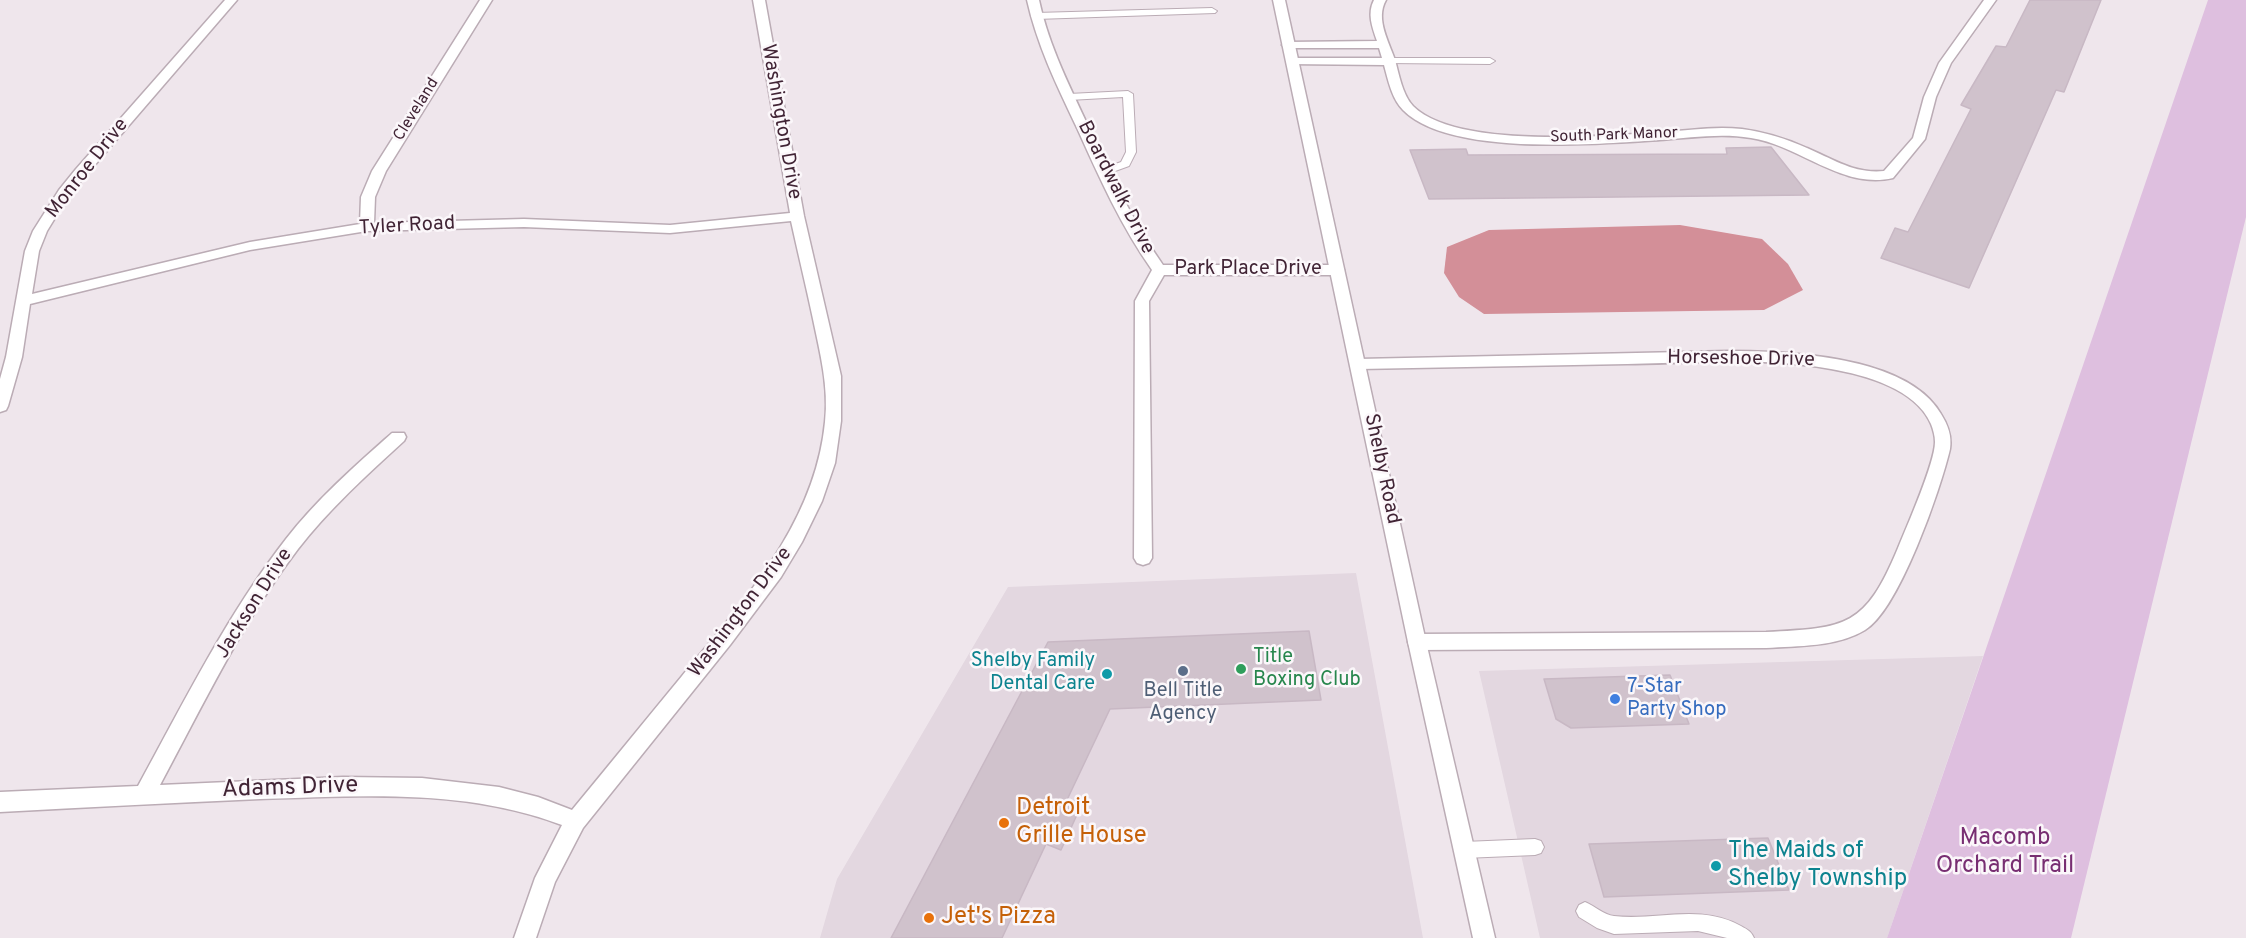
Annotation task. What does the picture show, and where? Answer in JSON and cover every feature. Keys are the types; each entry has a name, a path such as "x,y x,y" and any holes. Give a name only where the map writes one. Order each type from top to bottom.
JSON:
{"street":[{"name":"Monroe Drive","path":"0,406 7,358 23,301 32,251 40,231 64,193 231,0"},
{"name":"Cleveland","path":"367,227 368,197 379,171 486,0"},
{"name":"Washington Drive","path":"525,938 534,905 558,850 576,821 762,591 789,551 815,501 827,465 833,434 835,400 833,376 797,216 759,0"},
{"name":"Boardwalk Drive","path":"1033,0 1036,16 1068,97 1136,237 1159,270 1142,301 1143,558"},
{"name":"Shelby Road","path":"1279,0 1417,642 1484,938"},
{"name":"South Park Manor","path":"1380,0 1375,13 1389,62 1403,97 1411,111 1438,127 1465,134 1523,139 1673,135 1718,130 1754,134 1810,154 1847,173 1868,178 1888,175 1919,139 1930,96 1945,63 1990,0"},
{"path":"1288,45 1384,44"},
{"path":"1292,62 1389,62"},
{"name":"Tyler Road","path":"23,301 250,246 367,227 524,223 670,229 797,216"},
{"name":"Park Place Drive","path":"1159,270 1337,270"},
{"name":"Horseshoe Drive","path":"1359,364 1756,357 1831,363 1897,384 1911,392 1930,409 1943,441 1941,455 1915,528 1878,608 1859,624 1844,630 1799,638 1765,640 1417,642"},
{"name":"Jackson Drive","path":"144,794 242,617 266,581 328,501 398,437"},
{"name":"Adams Drive","path":"0,802 394,785 496,795 541,806 576,821"}],"lane":[{"path":"1036,16 1212,11"},
{"path":"1389,62 1490,61"},
{"path":"1068,97 1128,94 1131,152 1125,165 1104,172"},
{"path":"1464,850 1536,847"},
{"path":"1585,912 1612,925 1712,922 1730,928 1745,938"}],"shaded area":[{"path":"1680,225 1762,239 1788,264 1803,290 1764,310 1484,314 1459,297 1444,273 1447,247 1489,230"},
{"path":"1356,573 1423,938 820,938 837,879 1008,587"},
{"path":"1983,656 1887,938 1540,938 1479,671"}],"green space":[{"name":"Macomb Orchard Trail","path":"2208,0 2246,0 2246,217 2071,938 1887,938"}],"building":[{"path":"2030,0 2101,0 2064,92 2056,90 1969,288 1881,258 1895,228 1908,232 1971,109 1961,105 1996,46 2006,47"},
{"path":"1771,147 1809,195 1429,199 1410,150 1466,149 1468,155 1727,154 1726,148"},
{"path":"1309,631 1321,700 1110,709 1066,802 1080,808 1061,850 1046,844 1002,938 891,938 1048,642"},
{"name":"7-Star Party Shop","path":"1670,675 1689,724 1571,728 1556,719 1544,679"},
{"path":"1768,838 1789,890 1604,897 1589,844"}],"place":[{"name":"Title Boxing Club","path":"1241,669"},
{"name":"Bell Title Agency","path":"1183,671"},
{"name":"Shelby Family Dental Care","path":"1107,674"},
{"name":"7-Star Party Shop","path":"1615,699"},
{"name":"Detroit Grille House","path":"1004,823"},
{"name":"The Maids of Shelby Township","path":"1716,866"},
{"name":"Jet's Pizza","path":"929,918"}]}
